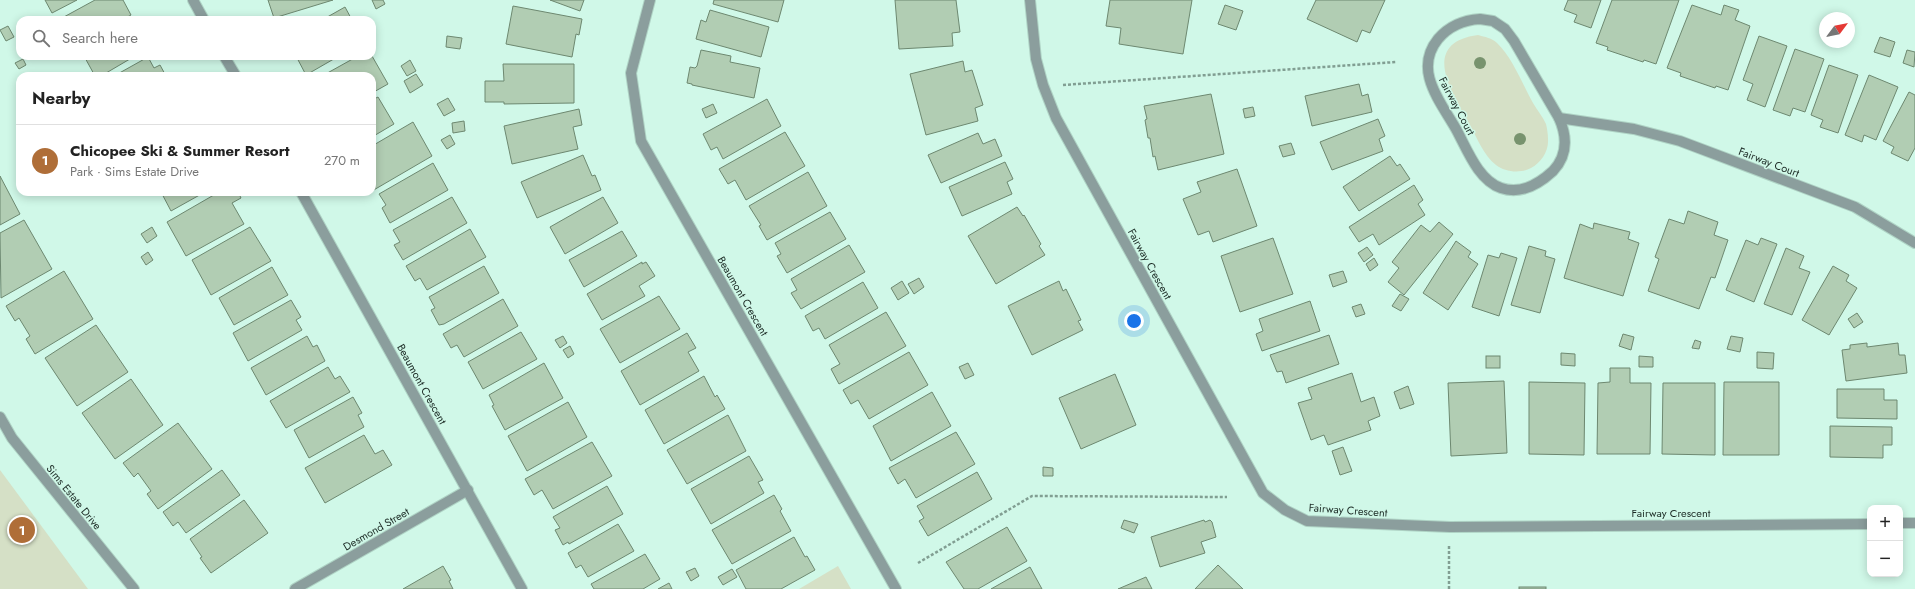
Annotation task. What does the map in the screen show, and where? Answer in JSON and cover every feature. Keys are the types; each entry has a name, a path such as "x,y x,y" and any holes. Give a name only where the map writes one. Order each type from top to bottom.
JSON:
{"street":[{"path":"193,0 202,16"},
{"name":"Beaumont Crescent","path":"650,0 631,73 641,141 896,589"},
{"name":"Fairway Crescent","path":"1030,0 1036,59 1056,118 1263,493 1285,510 1307,521 1450,527 1867,524"},
{"name":"Fairway Court","path":"1480,19 1493,21 1505,29 1514,41 1559,118 1564,131 1566,144 1563,156 1556,168 1545,178 1530,188 1517,190 1502,188 1489,182 1474,161 1432,87 1427,73 1427,58 1434,44 1442,33 1466,20 1480,19"},
{"path":"226,60 234,72"},
{"name":"Fairway Court","path":"1559,118 1634,129 1680,141 1855,207 1915,243"},
{"name":"Beaumont Crescent","path":"303,196 522,589"},
{"name":"Sims Estate Drive","path":"0,417 12,438 134,589"},
{"name":"Desmond Street","path":"295,589 468,490"},
{"path":"1903,524 1915,523"}],"path":[{"path":"1044,85 1396,62"},
{"path":"918,563 1032,496 1227,497"},
{"path":"1449,589 1450,527"}],"green space":[{"path":"1478,35 1493,40 1508,56 1546,124 1548,143 1546,152 1535,166 1527,170 1517,172 1508,171 1496,165 1488,157 1449,85 1445,72 1445,59 1449,48 1460,40"},
{"path":"0,470 88,589 0,589"},
{"path":"838,566 851,589 799,589"}],"building":[{"path":"45,0 77,0 52,13"},
{"path":"95,0 123,0 131,15 129,16 66,16"},
{"path":"268,0 333,0 281,16 273,16"},
{"path":"372,0 383,0 385,4 376,9"},
{"path":"550,0 584,0 580,11"},
{"path":"714,0 784,0 778,22 713,4"},
{"path":"895,0 956,0 960,32 952,33 953,46 899,49"},
{"path":"1110,0 1192,0 1183,54 1119,44 1121,28 1106,26"},
{"path":"1316,0 1385,0 1370,33 1362,30 1357,42 1307,19"},
{"path":"1568,0 1601,0 1591,28 1574,22 1577,15 1564,10"},
{"path":"1612,0 1679,0 1656,64 1644,60 1643,62 1607,50 1608,47 1596,43"},
{"path":"1225,5 1243,11 1236,30 1218,24"},
{"path":"1692,5 1721,15 1724,5 1739,10 1735,20 1750,26 1728,90 1716,86 1715,88 1680,76 1681,73 1667,68"},
{"path":"513,6 582,19 579,35 576,34 572,57 506,44"},
{"path":"345,7 350,16 329,16"},
{"path":"710,10 769,27 761,57 696,39 701,20 706,22"},
{"path":"8,26 14,37 6,41 0,30"},
{"path":"447,36 462,38 460,49 446,47"},
{"path":"1759,36 1787,46 1765,107 1747,100 1753,84 1743,80"},
{"path":"1880,37 1895,42 1890,57 1874,52"},
{"path":"1795,49 1824,59 1805,112 1793,108 1790,116 1773,110"},
{"path":"701,50 731,56 730,62 760,68 754,98 687,83 690,67 695,68 697,66"},
{"path":"1907,50 1915,52 1914,67 1903,63"},
{"path":"24,60 26,65 19,69 15,63"},
{"path":"86,60 128,60 108,72 93,72"},
{"path":"143,60 150,60 154,68 160,65 164,72 121,72"},
{"path":"298,60 332,60 311,72 304,72"},
{"path":"351,60 374,60 388,84 376,91 376,72 329,72"},
{"path":"410,60 416,71 407,76 401,66"},
{"path":"963,61 965,72 972,70 983,105 975,108 978,121 926,135 910,74"},
{"path":"503,64 574,64 574,103 504,104 504,102 485,102 485,81 504,81"},
{"path":"1829,65 1858,75 1838,133 1820,127 1823,120 1811,115"},
{"path":"416,74 423,85 410,93 404,81"},
{"path":"1869,75 1898,87 1876,140 1864,135 1862,142 1845,135"},
{"path":"1359,84 1362,96 1368,94 1372,112 1312,126 1305,96"},
{"path":"1909,92 1915,95 1915,148 1908,161 1891,153 1894,147 1883,141"},
{"path":"1211,94 1224,154 1158,170 1155,156 1153,157 1150,138 1148,138 1145,120 1147,119 1144,106"},
{"path":"378,97 394,124 376,135 376,98"},
{"path":"448,98 455,110 444,116 437,104"},
{"path":"767,99 781,126 723,159 717,147 711,150 703,134"},
{"path":"713,104 717,113 706,118 702,109"},
{"path":"1253,107 1255,116 1245,118 1243,109"},
{"path":"579,109 582,125 573,127 578,149 512,164 504,126"},
{"path":"1378,119 1385,136 1379,139 1383,151 1332,170 1320,142"},
{"path":"464,121 465,131 453,133 452,123"},
{"path":"413,122 432,156 376,189 376,144"},
{"path":"785,132 805,166 746,200 735,180 728,184 719,169"},
{"path":"978,133 983,144 995,139 1002,156 941,183 928,155"},
{"path":"450,135 455,144 447,149 441,140"},
{"path":"1291,143 1295,154 1283,157 1279,146"},
{"path":"583,155 592,176 595,175 601,190 537,218 521,182"},
{"path":"1390,156 1397,166 1400,164 1410,179 1359,211 1343,187"},
{"path":"1005,162 1013,179 1007,182 1012,194 962,216 949,187"},
{"path":"433,163 448,190 390,223 382,208 386,205 379,194"},
{"path":"1237,169 1257,226 1213,242 1209,231 1198,235 1183,199 1201,192 1197,182"},
{"path":"808,172 827,206 767,240 759,226 761,225 749,206"},
{"path":"0,176 20,214 0,225"},
{"path":"1414,185 1423,200 1418,204 1425,215 1379,245 1373,234 1359,242 1349,227"},
{"path":"163,196 198,196 171,211"},
{"path":"212,196 240,196 241,198 232,203 244,224 186,256 167,222"},
{"path":"452,197 467,223 403,260 394,245 400,242 393,230"},
{"path":"603,197 618,223 565,254 550,227"},
{"path":"1017,207 1023,216 1024,215 1041,244 1039,246 1045,255 996,284 968,236"},
{"path":"1688,211 1718,222 1714,235 1728,240 1715,278 1711,277 1699,309 1648,291 1659,259 1655,257 1669,219 1684,224"},
{"path":"830,212 846,239 787,273 777,256 781,254 775,243"},
{"path":"24,220 52,269 1,298 0,233"},
{"path":"1439,222 1453,234 1404,295 1388,282 1399,268 1392,262 1421,225 1430,232"},
{"path":"1594,223 1630,232 1628,239 1639,243 1623,296 1564,278 1580,224 1593,229"},
{"path":"152,227 157,236 147,243 141,234"},
{"path":"250,227 271,261 211,295 192,260"},
{"path":"470,229 486,257 427,290 420,278 415,281 406,266"},
{"path":"622,231 637,256 584,287 569,260"},
{"path":"1273,238 1293,294 1240,312 1221,256"},
{"path":"1761,238 1777,244 1754,302 1726,290 1746,240 1758,245"},
{"path":"1456,241 1471,252 1468,257 1478,264 1448,310 1423,293"},
{"path":"849,245 865,272 801,309 791,293 797,290 791,279"},
{"path":"1529,246 1546,251 1545,256 1555,259 1540,313 1511,305"},
{"path":"1367,247 1373,255 1364,262 1358,253"},
{"path":"1786,248 1804,256 1799,268 1810,272 1792,315 1764,304"},
{"path":"148,252 153,260 146,265 141,257"},
{"path":"1501,253 1517,258 1499,316 1472,307 1488,255 1499,258"},
{"path":"1374,258 1378,265 1370,271 1366,264"},
{"path":"642,262 642,264 646,262 655,276 639,286 645,296 602,320 587,294"},
{"path":"484,266 499,293 444,324 439,325 431,310 435,308 429,297"},
{"path":"1833,266 1849,275 1846,281 1857,288 1829,335 1802,320"},
{"path":"272,267 288,295 234,325 219,298"},
{"path":"64,271 93,319 35,354 26,339 30,336 19,318 15,321 6,306"},
{"path":"1343,271 1347,282 1333,287 1329,275"},
{"path":"919,278 924,287 914,294 908,284"},
{"path":"902,281 909,293 898,300 891,288"},
{"path":"1059,281 1063,291 1066,289 1081,320 1078,321 1083,330 1032,355 1008,306"},
{"path":"863,282 878,308 825,339 819,328 813,331 805,316"},
{"path":"1400,294 1409,299 1401,311 1392,306"},
{"path":"659,296 680,329 620,363 600,329"},
{"path":"503,299 518,326 464,357 457,345 451,348 443,334"},
{"path":"291,300 301,317 296,320 302,330 248,361 233,333"},
{"path":"1310,301 1320,331 1262,351 1256,334 1263,331 1259,319"},
{"path":"1361,304 1365,314 1356,317 1352,307"},
{"path":"886,312 906,346 839,384 831,369 840,364 829,345"},
{"path":"1857,313 1863,322 1854,328 1848,319"},
{"path":"96,325 128,372 77,406 45,358"},
{"path":"521,332 537,359 483,389 468,362"},
{"path":"687,333 696,348 688,352 699,371 640,405 621,371"},
{"path":"1623,334 1634,337 1631,350 1619,346"},
{"path":"1329,335 1339,364 1286,383 1282,371 1277,372 1270,355"},
{"path":"307,336 313,347 317,345 325,361 266,395 251,368"},
{"path":"563,336 567,343 560,348 555,340"},
{"path":"1731,336 1743,338 1740,352 1727,349"},
{"path":"1695,340 1701,342 1699,349 1692,348"},
{"path":"1867,343 1867,347 1898,343 1899,355 1905,355 1907,373 1846,381 1842,350 1850,349 1850,345"},
{"path":"570,346 574,354 568,358 563,350"},
{"path":"909,352 928,385 869,419 858,400 851,404 843,390"},
{"path":"1757,352 1774,353 1773,369 1757,368"},
{"path":"1561,353 1575,354 1575,366 1561,365"},
{"path":"1486,356 1500,356 1500,368 1486,368"},
{"path":"1639,356 1653,357 1653,367 1639,367"},
{"path":"544,363 563,398 505,430 492,406 494,405 489,395"},
{"path":"968,363 974,375 965,379 959,367"},
{"path":"328,367 335,379 340,376 350,392 286,428 270,401"},
{"path":"1610,368 1630,368 1630,383 1651,383 1650,454 1597,454 1598,383 1610,382"},
{"path":"1352,373 1361,402 1374,397 1380,416 1368,421 1371,430 1328,445 1324,435 1311,440 1298,403 1312,399 1308,388"},
{"path":"1115,374 1136,425 1081,449 1059,398"},
{"path":"704,376 715,397 717,395 725,409 664,444 645,410"},
{"path":"131,379 163,425 115,459 82,413"},
{"path":"1504,381 1507,453 1451,456 1448,383"},
{"path":"1529,382 1585,383 1584,455 1529,454"},
{"path":"1724,382 1779,382 1779,455 1723,455"},
{"path":"1663,383 1715,383 1715,455 1662,454"},
{"path":"1408,386 1414,404 1400,409 1394,392"},
{"path":"1837,389 1884,389 1884,400 1897,400 1897,419 1837,418"},
{"path":"932,392 951,426 891,461 873,426"},
{"path":"353,397 362,413 358,415 364,427 309,458 294,430"},
{"path":"568,402 587,437 527,471 508,436"},
{"path":"728,415 746,451 687,484 667,450"},
{"path":"178,423 212,469 158,509 147,494 151,491 138,473 134,477 123,463"},
{"path":"1830,426 1892,427 1892,445 1883,445 1883,458 1830,457"},
{"path":"956,432 975,464 916,498 905,479 898,484 889,468"},
{"path":"364,435 375,454 383,450 392,465 325,503 305,468"},
{"path":"592,442 612,476 553,509 542,490 534,495 525,479"},
{"path":"1343,447 1352,471 1340,475 1332,451"},
{"path":"749,456 763,480 758,482 764,493 711,524 691,489"},
{"path":"1043,467 1053,468 1053,476 1043,476"},
{"path":"222,470 240,495 186,533 178,522 173,526 163,512"},
{"path":"977,472 992,499 928,536 919,521 924,518 917,506"},
{"path":"607,486 623,514 569,544 568,542 563,545 555,530 560,528 553,517"},
{"path":"774,495 782,509 780,511 791,531 732,564 712,530"},
{"path":"244,500 268,533 211,573 200,558 202,557 190,539"},
{"path":"1124,520 1138,524 1134,533 1121,528"},
{"path":"1204,520 1205,522 1210,520 1212,522 1216,537 1201,542 1205,553 1160,567 1151,537"},
{"path":"618,524 634,551 588,577 581,565 576,568 568,553"},
{"path":"1007,527 1027,561 978,589 964,589 946,562"},
{"path":"794,537 805,557 807,556 815,570 781,589 746,589 736,570"},
{"path":"645,554 660,579 643,589 594,589 591,584"},
{"path":"1218,565 1243,589 1195,589"},
{"path":"443,566 451,580 449,581 453,589 403,589"},
{"path":"1030,567 1042,589 991,589"},
{"path":"695,568 699,576 691,581 686,572"},
{"path":"732,569 737,577 723,585 718,577"},
{"path":"1146,577 1152,589 1118,589"},
{"path":"669,583 672,589 658,589"},
{"path":"1519,587 1546,587 1546,589 1519,589"}],"place":[{"name":"Chicopee Ski & Summer Resort","path":"22,530"}]}
